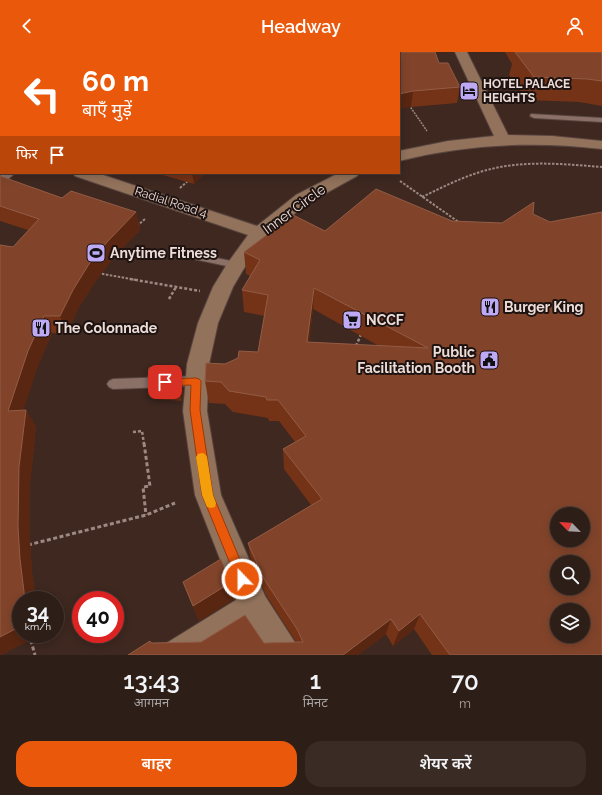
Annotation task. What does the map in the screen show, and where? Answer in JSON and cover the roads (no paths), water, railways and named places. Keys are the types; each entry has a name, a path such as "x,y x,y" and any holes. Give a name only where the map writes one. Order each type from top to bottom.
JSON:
{"street":[{"path":"461,52 503,140"},
{"path":"400,156 458,144 503,140 548,140 602,145"},
{"name":"Radial Road 4","path":"84,174 259,233"},
{"name":"Inner Circle","path":"286,655 254,607 208,495 195,410 198,364 208,323 223,287 236,265 259,233 302,199 325,185 349,174"},
{"path":"176,655 254,607"}],"lane":[{"path":"534,116 602,120"},
{"path":"174,252 236,265"},
{"path":"113,384 196,381"}],"place":[{"name":"HOTEL PALACE HEIGHTS","path":"469,91"},
{"name":"Anytime Fitness","path":"96,253"},
{"name":"Burger King","path":"490,307"},
{"name":"NCCF","path":"352,320"},
{"name":"The Colonnade","path":"41,328"},
{"name":"Public Facilitation Booth","path":"489,360"}]}
